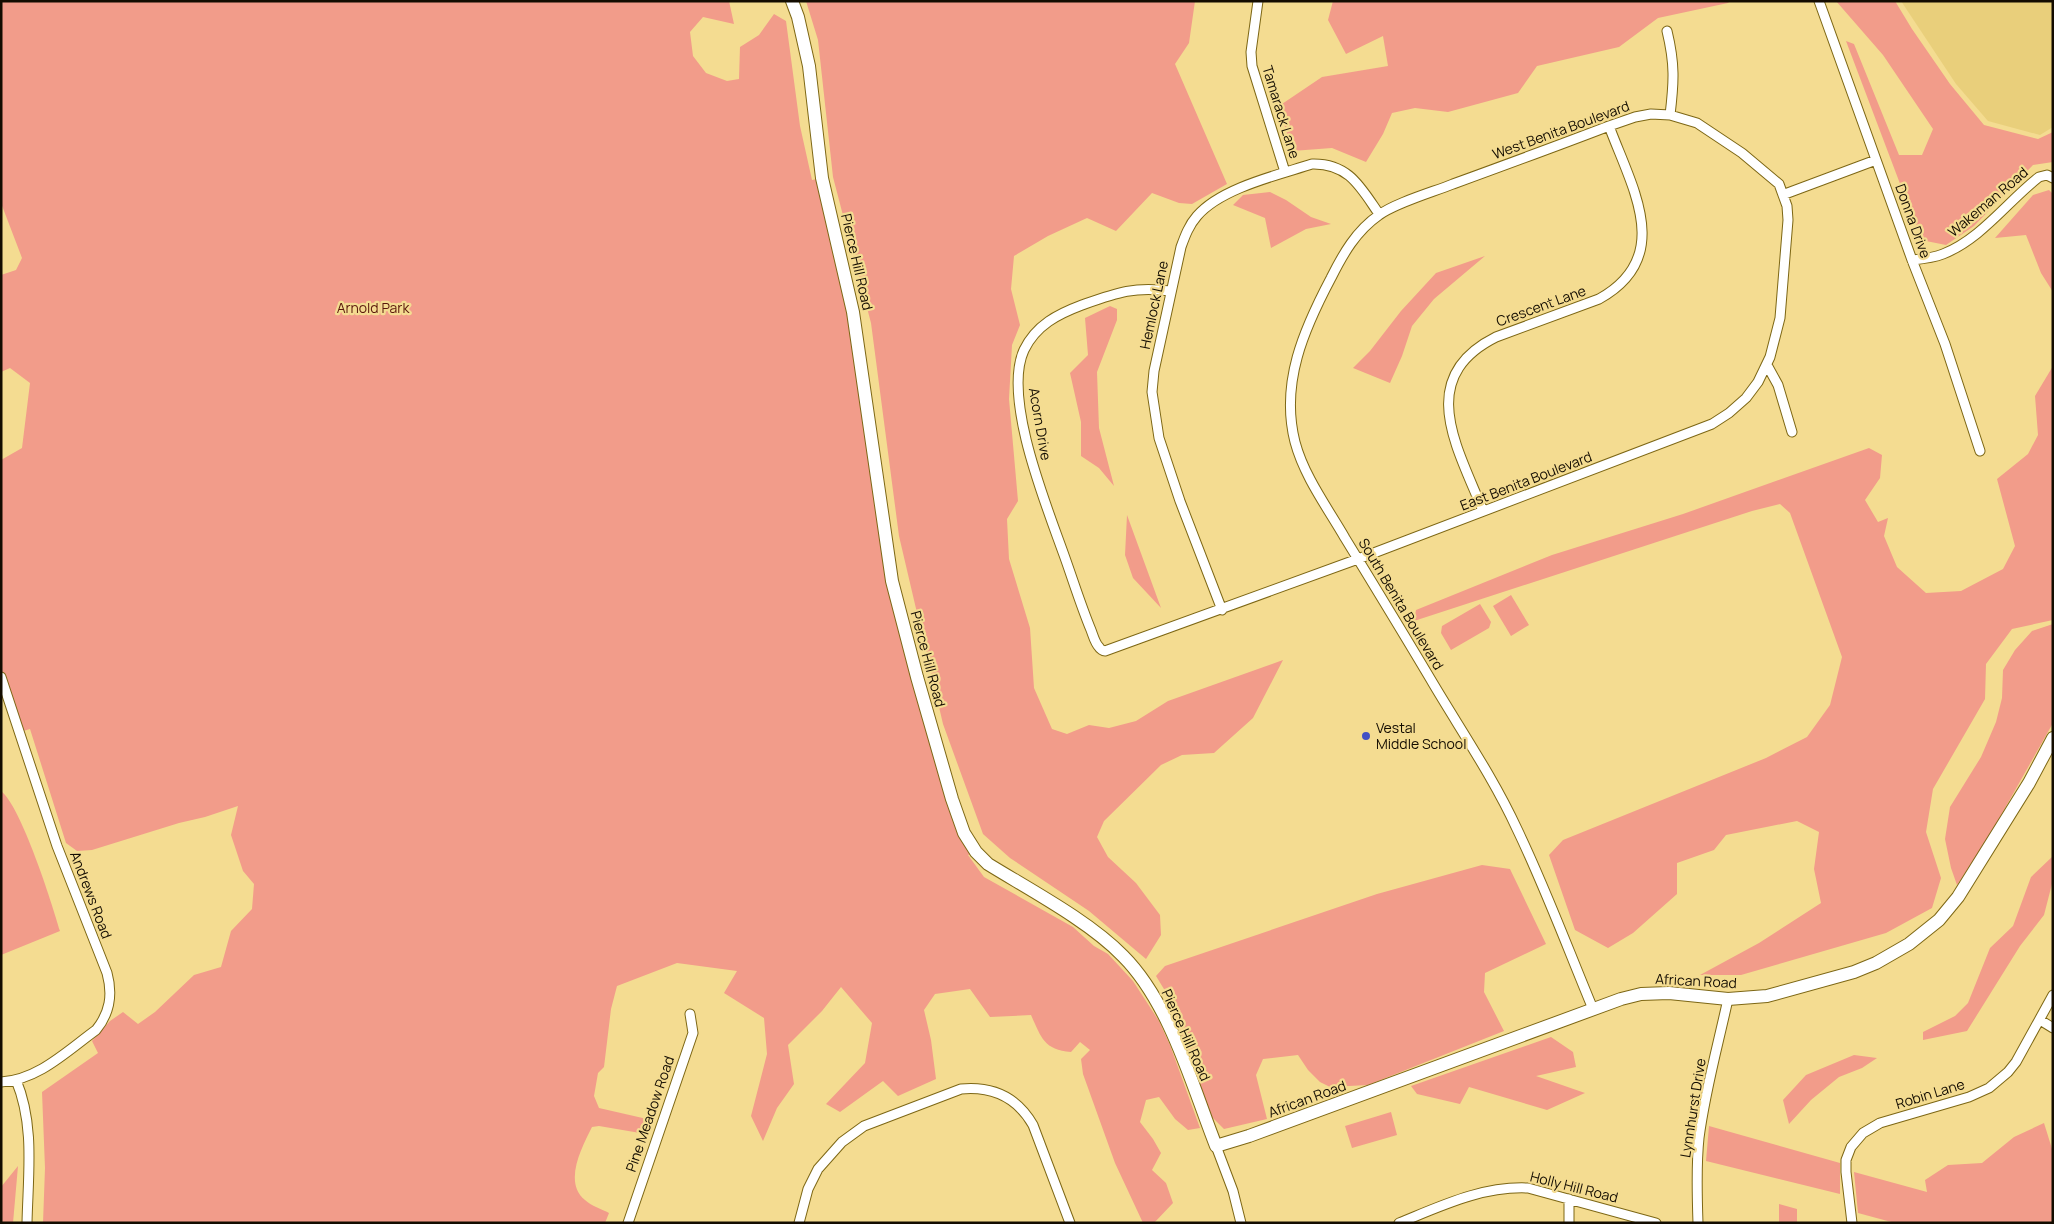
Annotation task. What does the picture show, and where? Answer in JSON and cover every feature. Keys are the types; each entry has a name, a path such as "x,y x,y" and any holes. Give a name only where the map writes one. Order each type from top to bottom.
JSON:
{"street":[{"name":"Pierce Hill Road","path":"792,1 798,16 808,66 822,178 853,312 892,581 917,677 952,799 964,833 976,852 988,864 1104,939 1123,956 1146,984 1172,1032 1233,1192 1242,1223"},
{"name":"Tamarack Lane","path":"1258,1 1251,52 1252,66 1285,172"},
{"name":"Donna Drive","path":"1819,1 1912,260 1952,362 1980,451"},
{"path":"1667,31 1673,55 1674,78 1670,115"},
{"name":"West Benita Boulevard","path":"1379,214 1426,194 1609,126 1650,114 1670,115 1697,122 1742,153 1780,184 1785,194"},
{"name":"Crescent Lane","path":"1483,511 1450,424 1447,404 1454,376 1467,357 1481,345 1496,337 1599,299 1615,290 1630,273 1640,256 1643,241 1642,220 1609,126"},
{"path":"1785,194 1876,160"},
{"name":"Hemlock Lane","path":"1222,610 1180,501 1159,438 1152,392 1170,291 1187,230 1207,206 1235,191 1312,164 1335,167 1347,173 1359,185 1379,214"},
{"name":"Wakeman Road","path":"1912,260 1942,254 1957,247 1987,225 2039,177 2047,175 2053,178"},
{"name":"East Benita Boulevard","path":"1109,651 1358,559 1712,424 1729,413 1746,398 1767,365 1780,318 1788,229 1788,206 1785,194"},
{"name":"South Benita Boulevard","path":"1379,214 1361,229 1345,252 1317,304 1301,340 1293,370 1290,396 1295,443 1304,466 1489,777 1517,828 1593,1008"},
{"name":"Acorn Drive","path":"1109,651 1105,652 1099,648 1036,477 1022,419 1019,383 1021,362 1024,350 1035,334 1049,320 1061,313 1130,289 1151,288 1170,291"},
{"path":"1767,365 1778,385 1792,432"},
{"name":"Andrews Road","path":"1,677 57,846 111,986 110,1003 103,1022 96,1030 38,1072 16,1080 1,1082"},
{"name":"African Road","path":"1216,1146 1249,1136 1593,1008 1641,994 1669,993 1728,999 1767,996 1854,972 1876,963 1909,944 1939,920 1973,875 2029,783 2053,738"},
{"name":"Robin Lane","path":"1852,1223 1846,1160 1851,1147 1863,1133 1880,1123 1969,1098 1989,1088 2008,1072 2016,1062 2053,995"},
{"name":"Lynnhurst Drive","path":"1698,1223 1697,1162 1699,1138 1709,1082 1728,999"},
{"name":"Pine Meadow Road","path":"628,1223 693,1033 690,1014"},
{"path":"2040,1020 2053,1028"},
{"path":"16,1080 23,1096 28,1119 27,1223"},
{"path":"799,1223 808,1189 828,1157 842,1142 864,1126 961,1089 971,1088 988,1089 1005,1095 1018,1104 1028,1116 1034,1125 1070,1223"},
{"name":"Holly Hill Road","path":"1399,1223 1487,1190 1512,1187 1528,1188 1569,1198 1656,1223"},
{"path":"1568,1223 1569,1198"}],"shaded area":[{"path":"1901,1 2053,1 2053,127 2040,135 1988,121 1956,84"}],"green space":[{"name":"Arnold Park","path":"1,1 729,1 734,24 703,17 690,32 693,56 706,73 727,81 739,79 740,47 759,35 774,14 786,21 800,126 812,180 822,178 853,312 886,548 917,677 976,852 968,855 984,877 1073,927 1094,946 1108,954 1133,981 1159,1021 1170,1045 1200,1128 1188,1130 1175,1119 1159,1097 1146,1100 1140,1122 1161,1153 1152,1170 1166,1183 1173,1203 1154,1223 1143,1223 1115,1163 1083,1074 1081,1059 1090,1050 1080,1042 1071,1052 1062,1051 1049,1045 1041,1036 1031,1015 990,1017 970,989 935,994 924,1010 931,1040 936,1079 898,1096 883,1081 840,1112 826,1104 865,1063 872,1023 841,987 822,1011 788,1045 794,1084 777,1108 763,1141 751,1116 767,1054 764,1018 724,993 737,971 677,963 617,986 611,1009 604,1067 598,1073 594,1096 599,1108 647,1119 646,1134 599,1126 592,1127 584,1144 576,1164 575,1184 579,1193 587,1202 609,1213 605,1223 43,1223 45,1168 42,1092 98,1053 92,1041 110,1021 123,1012 138,1024 155,1012 194,975 221,967 231,931 252,909 254,884 243,871 231,835 238,806 92,850 77,851 66,843 30,729 20,732 1,677 1,460 22,448 30,383 10,368 1,372 1,275 16,270 22,258 1,203"},
{"path":"806,1 1195,1 1189,43 1175,64 1227,184 1192,204 1179,203 1152,193 1116,231 1087,218 1048,236 1014,256 1011,289 1020,325 1012,345 1009,399 1018,501 1007,519 1009,559 1030,628 1034,688 1052,729 1067,734 1089,725 1109,728 1136,721 1168,701 1283,660 1253,718 1214,753 1182,755 1161,765 1104,821 1097,837 1108,857 1136,883 1160,915 1161,935 1146,959 1089,911 1010,858 983,834 943,724 899,536 871,323 833,177 818,40"},
{"path":"1333,1 1730,1 1658,18 1619,47 1537,66 1518,93 1448,112 1415,108 1392,113 1383,134 1366,162 1332,148 1292,151 1279,106 1322,77 1388,66 1383,36 1346,54 1328,20"},
{"path":"1836,1 1895,1 1950,84 1984,125 2038,139 2053,132 2053,162 2033,165 1974,226 1946,245 1926,241 1916,226 1846,41 1854,44 1899,155 1922,155 1933,129 1883,55"},
{"path":"2049,190 2053,194 2053,292 2041,273 2026,235 1995,238 2033,195"},
{"path":"1270,192 1311,217 1331,224 1306,229 1271,248 1265,218 1233,205 1243,195"},
{"path":"1485,256 1434,299 1412,326 1390,383 1353,368 1370,351 1401,311 1436,273"},
{"path":"1110,306 1117,309 1117,320 1097,372 1099,428 1114,486 1099,468 1081,456 1081,422 1070,373 1088,355 1085,318"},
{"path":"2053,366 2053,620 2012,629 1986,664 1985,699 1933,789 1926,832 1941,878 1932,908 1886,933 1741,975 1700,975 1759,943 1821,903 1814,869 1819,832 1797,821 1726,835 1714,850 1677,863 1677,894 1633,933 1608,948 1575,930 1549,855 1563,840 1766,758 1807,737 1830,705 1842,657 1790,513 1780,504 1752,511 1414,621 1416,610 1552,555 1683,514 1869,448 1882,455 1880,478 1865,500 1878,522 1888,518 1884,536 1897,567 1926,593 1961,591 2003,569 2015,546 1997,479 2028,454 2038,435 2035,396"},
{"path":"1127,515 1161,608 1133,578 1125,555"},
{"path":"1511,595 1529,625 1511,636 1493,606"},
{"path":"1480,604 1491,622 1489,628 1451,650 1441,633 1442,626"},
{"path":"2053,624 2053,723 1987,840 1957,885 1951,868 1945,839 1950,807 1981,757 1996,722 2002,698 2003,670 2015,650 2032,631"},
{"path":"1,791 18,815 43,878 60,931 1,955"},
{"path":"2053,856 2053,880 2044,915 2020,946 1967,1031 1923,1040 1923,1032 1955,1016 1968,1003 1990,948 2013,926 2031,877"},
{"path":"1482,865 1510,869 1546,944 1485,973 1484,992 1504,1031 1368,1085 1330,1087 1320,1082 1308,1070 1298,1055 1263,1059 1256,1075 1267,1119 1224,1129 1212,1117 1167,994 1156,976 1165,966 1377,894"},
{"path":"1551,1037 1573,1052 1576,1067 1536,1076 1585,1093 1547,1110 1469,1087 1460,1104 1417,1094 1411,1086"},
{"path":"1854,1055 1877,1058 1862,1068 1839,1077 1811,1100 1789,1124 1783,1100 1806,1075"},
{"path":"1391,1112 1397,1135 1352,1148 1345,1126"},
{"path":"2044,1123 2053,1152 2053,1223 1895,1223 1858,1213 1854,1172 1927,1192 1925,1180 1948,1165 1982,1163 2014,1137"},
{"path":"1709,1126 1840,1163 1840,1194 1706,1161"},
{"path":"18,1166 13,1223 1,1223 1,1187"},
{"path":"1779,1204 1797,1209 1797,1223 1779,1223"}],"place":[{"name":"Vestal Middle School","path":"1366,736"}]}
